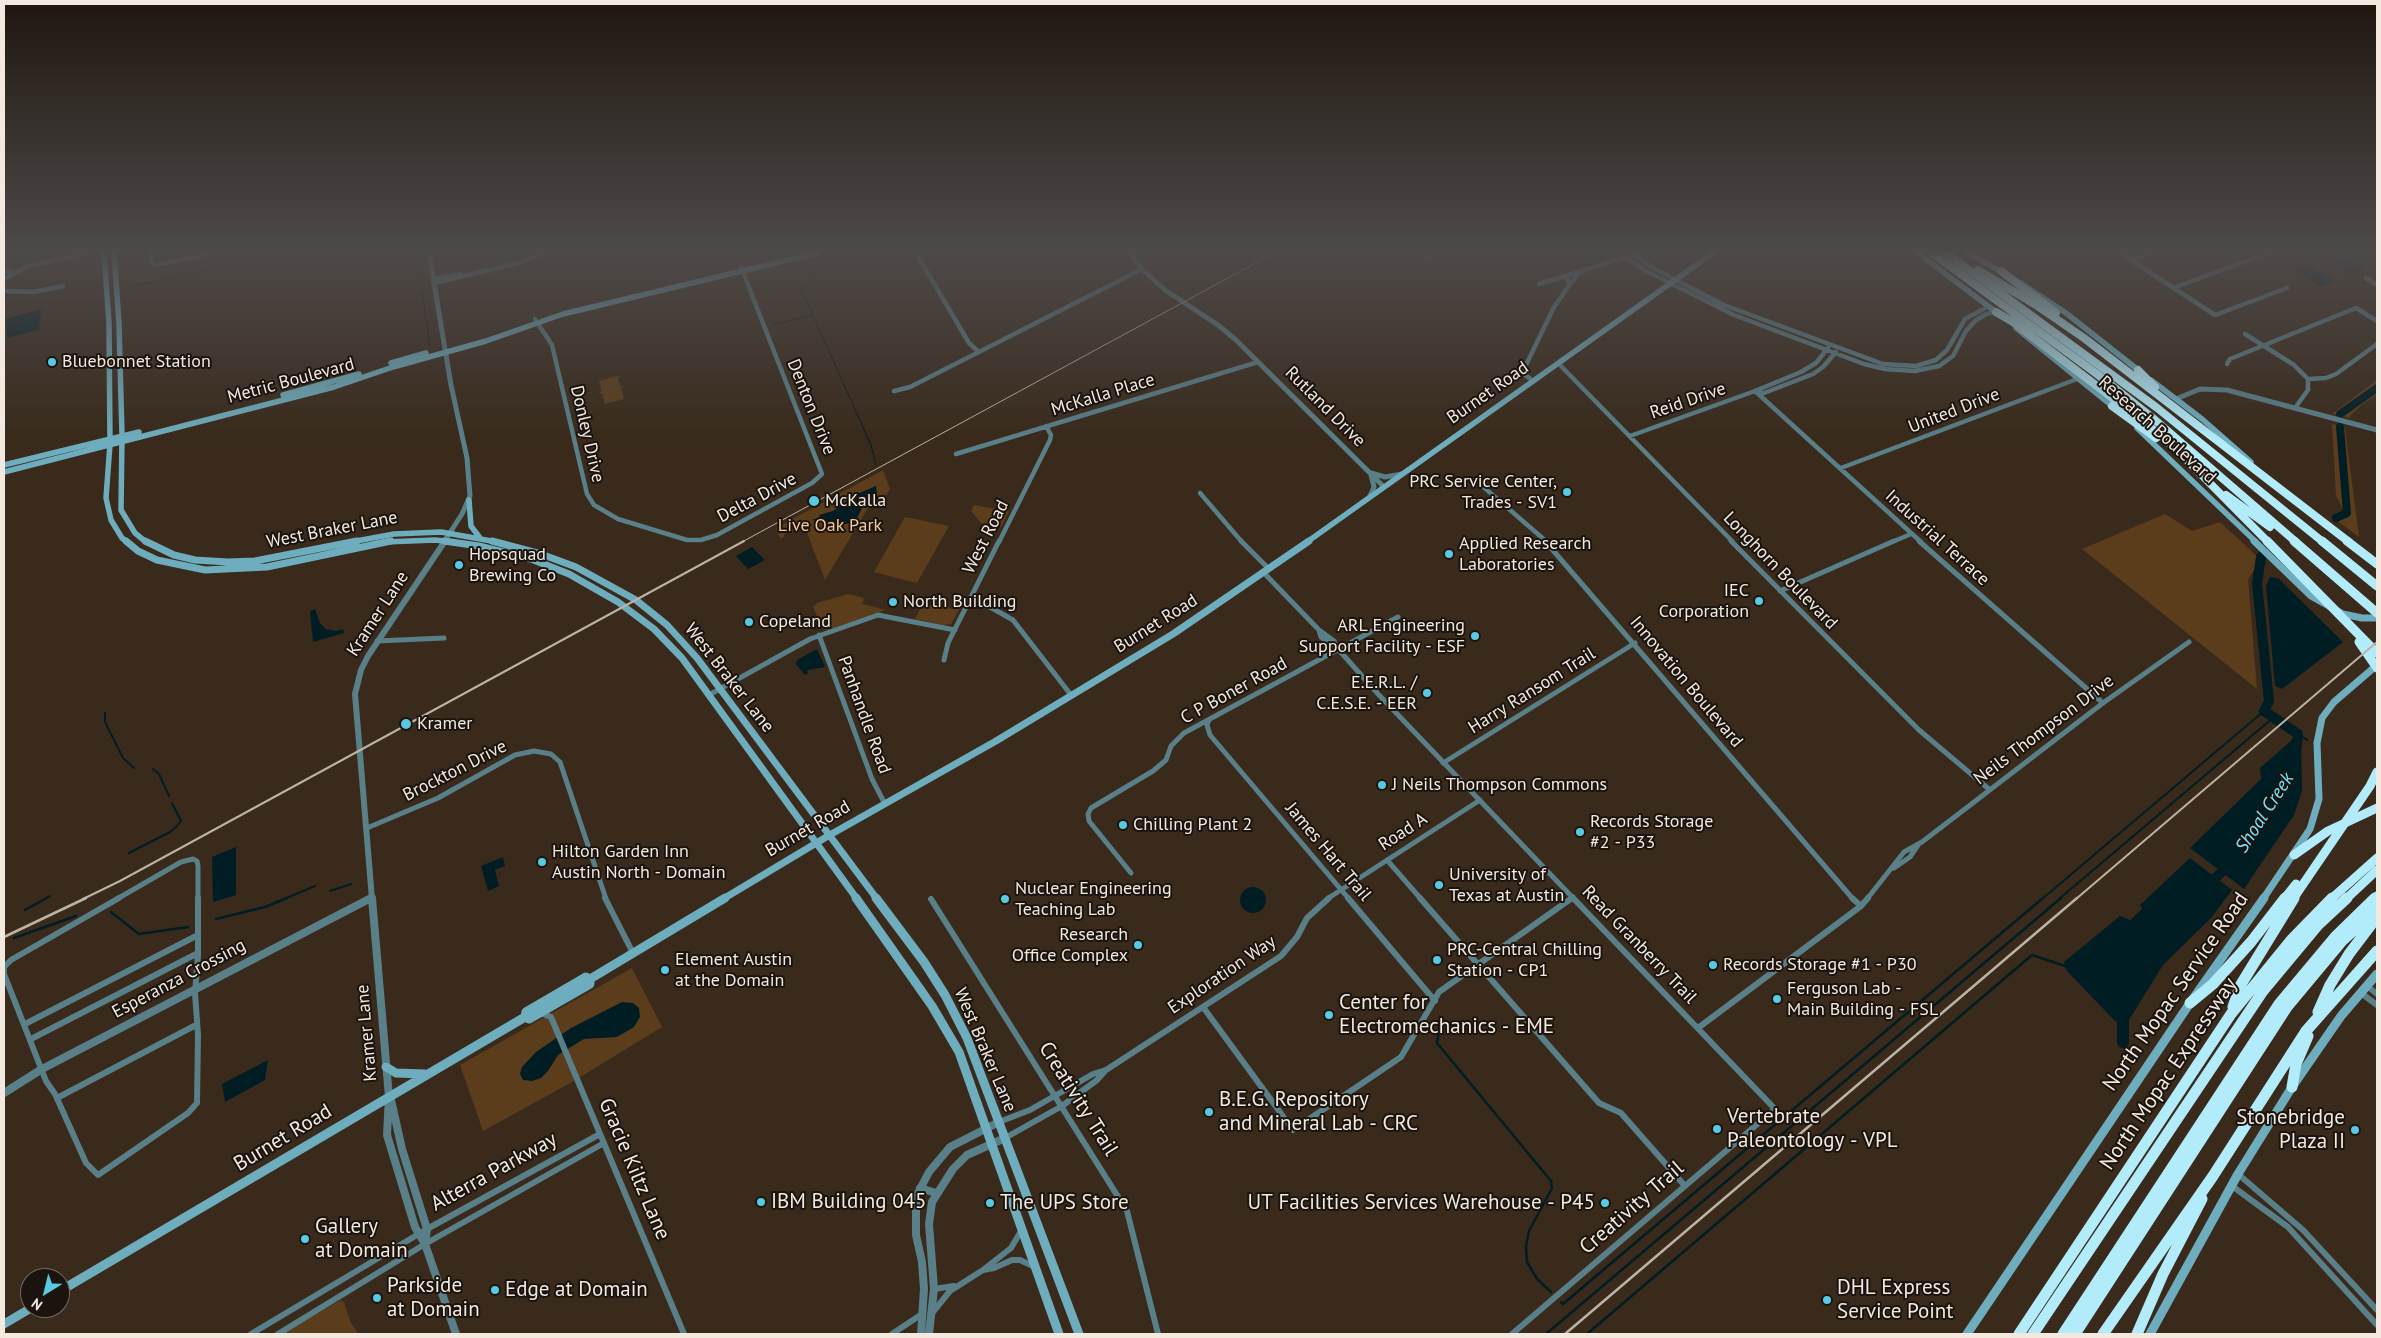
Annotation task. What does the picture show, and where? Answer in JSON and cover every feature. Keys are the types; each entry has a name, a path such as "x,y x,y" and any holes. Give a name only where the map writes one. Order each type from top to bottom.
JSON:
{"highway":[{"path":"2002,315 2161,435"},
{"path":"2017,315 2097,374 2175,436 2377,612"},
{"path":"2032,315 2156,407 2375,585"},
{"path":"2051,315 2084,338 2375,563"},
{"path":"2058,315 2084,338"},
{"path":"2021,318 2161,435 2344,622 2377,653"},
{"path":"2138,370 2272,500"},
{"path":"2112,406 2301,552 2322,564"},
{"path":"2344,622 2377,666"},
{"path":"2231,1014 2240,986 2308,874 2374,783 2377,772"},
{"path":"2294,855 2328,830 2377,808"},
{"name":"North Mopac Expressway","path":"2019,1334 2231,1014 2292,939 2327,902 2377,858"},
{"path":"2034,1334 2263,990 2318,925 2377,870"},
{"path":"2190,1003 2213,984 2251,942 2296,884 2308,874"},
{"path":"2063,1334 2279,1004 2330,942 2377,896"},
{"path":"2075,1334 2287,1007 2342,941 2377,909"},
{"path":"2292,1088 2296,1064 2330,985 2349,954 2377,917"},
{"path":"2103,1334 2213,1176 2306,1031 2377,951"},
{"path":"2137,1334 2163,1274 2213,1176"}],"main road":[{"name":"West Braker Lane","path":"108,315 110,442 106,498 111,520 126,542 157,560 205,570 235,570 267,567 386,534 450,533 480,538 542,554 576,567 636,600 667,625 686,645 720,689 924,962 945,995 966,1038 1079,1334"},
{"name":"West Braker Lane","path":"118,315 122,438 121,510 135,534 175,556 195,560 228,562 255,561 309,554 392,540 445,541 479,546 509,553 569,574 622,605 654,630 682,658 817,842 932,1006 959,1052 990,1144 1059,1334"},
{"name":"Metric Boulevard","path":"4,472 122,438 285,397 445,351 558,315"},
{"name":"Burnet Road","path":"70,1285 525,1017 526,1012 586,977 590,979 817,842 1173,634 1267,572 1627,315"},
{"name":"Research Boulevard","path":"2000,315 2077,380 2112,406 2311,596 2343,614 2362,618 2377,618"},
{"name":"Research Boulevard","path":"2068,315 2176,398 2259,470 2375,563"},
{"path":"109,324 119,323"},
{"path":"109,380 121,378"},
{"name":"Metric Boulevard","path":"4,465 110,442"},
{"path":"469,500 471,526 480,538"},
{"path":"157,560 165,552"},
{"path":"167,563 175,556"},
{"path":"569,574 576,567"},
{"name":"North Mopac Service Road","path":"1967,1334 2190,1003 2294,855 2310,829 2320,799 2316,749 2322,718 2334,702 2377,666"},
{"path":"2150,1334 2238,1174 2292,1088 2335,1024 2377,974"},
{"name":"Burnet Road","path":"525,1017 529,1020 590,984 590,979"},
{"path":"386,1066 396,1073 428,1074"},
{"path":"4,1324 20,1315"}],"street":[{"name":"Kramer Lane","path":"439,315 467,458 470,480 469,500 445,541 377,641 361,670 355,694 389,1097 387,1135 418,1234 425,1244 456,1334"},
{"name":"Denton Drive","path":"761,315 822,469 822,474"},
{"path":"953,315 969,343 980,352"},
{"path":"894,391 910,387 1051,315"},
{"name":"Rutland Drive","path":"1202,315 1226,331 1384,487"},
{"path":"1533,381 1524,374 1524,369 1550,315"},
{"path":"1736,315 1826,350 1883,364 1907,366 1930,363 1945,352 1965,319 1972,315"},
{"path":"1748,315 1830,345 1836,351 1885,369 1915,371 1939,366 1953,356 1966,331 1975,321 1984,315"},
{"path":"2227,364 2230,359 2337,315"},
{"name":"Donley Drive","path":"536,321 552,345 587,494 594,504 601,511 618,519 687,540 701,540"},
{"path":"2245,334 2294,365 2308,379 2308,390 2295,408"},
{"path":"2308,379 2326,378 2336,374 2377,344"},
{"name":"Reid Drive","path":"1630,436 1755,392 1758,388 1806,370 1816,363 1830,345"},
{"name":"Reid Drive","path":"1755,392 1764,394 1813,374 1823,367 1836,351"},
{"name":"McKalla Place","path":"956,454 1258,362"},
{"name":"Longhorn Boulevard","path":"1559,364 1780,591 1928,738 1990,790"},
{"name":"United Drive","path":"1841,468 2077,380"},
{"path":"2176,398 2194,390 2218,388 2377,430"},
{"name":"Industrial Terrace","path":"1755,392 1841,468 1911,534 2103,703"},
{"name":"West Road","path":"944,660 948,643 1050,440 1051,435 1046,426"},
{"path":"1369,472 1386,477 1402,474"},
{"path":"1369,472 1374,483 1369,498"},
{"name":"Delta Drive","path":"701,540 717,535 812,483 822,474"},
{"name":"Innovation Boulevard","path":"1480,484 1552,547 1852,898 1861,906"},
{"name":"Read Granberry Trail","path":"1200,493 1230,530 1319,630 1321,637 1328,644 1338,649 1443,762 1776,1109"},
{"path":"1780,591 1911,534"},
{"path":"969,602 990,607 1013,620 1071,695"},
{"path":"709,695 819,635 881,615 955,630"},
{"name":"C P Boner Road","path":"1131,873 1090,822 1088,814 1091,808 1153,771 1166,760 1171,746 1184,733 1398,617"},
{"name":"Panhandle Road","path":"819,635 872,779 885,804"},
{"path":"377,641 444,638"},
{"name":"Neils Thompson Drive","path":"1698,1028 1861,906 1891,870 1908,860 1918,845 2103,703 2189,642"},
{"name":"Harry Ransom Trail","path":"1443,762 1635,644"},
{"name":"James Hart Trail","path":"1210,719 1207,725 1210,735 1435,1001"},
{"name":"Brockton Drive","path":"367,828 438,798 515,755 534,751 551,754 560,762 606,903 633,953"},
{"name":"Road A","path":"1341,889 1480,800"},
{"path":"193,858 197,861 198,866 196,988 198,1100 196,1106 98,1175 86,1163 57,1098 46,1081 4,974 5,964 181,862 193,858"},
{"path":"1387,860 1599,1103 1621,1113 1685,1186"},
{"name":"Exploration Way","path":"1005,1138 1062,1106 1097,1080 1106,1070 1280,956 1296,937 1314,909 1341,889"},
{"name":"Esperanza Crossing","path":"4,1092 42,1069 372,897"},
{"path":"1203,1007 1293,1130 1401,1057 1439,992 1573,897"},
{"name":"Creativity Trail","path":"932,899 1127,1211 1158,1334"},
{"path":"25,1024 198,935"},
{"path":"31,1039 198,952"},
{"path":"2364,989 2377,994"},
{"path":"2364,989 2377,1005"},
{"path":"540,1013 551,1017 557,1003"},
{"name":"Gracie Kiltz Lane","path":"551,1017 684,1334"},
{"path":"57,1098 196,1025"},
{"name":"Exploration Way","path":"999,1122 1030,1110 1055,1094 1093,1074 1106,1070"},
{"name":"Kramer Lane","path":"389,1097 427,1229 425,1244"},
{"name":"Creativity Trail","path":"1512,1334 1776,1109"},
{"path":"929,1334 914,1216 916,1197 936,1162 950,1147 999,1122"},
{"name":"Alterra Parkway","path":"251,1334 418,1234 600,1134"},
{"path":"921,1334 934,1288 929,1224 932,1202 953,1169 967,1155 1005,1138"},
{"name":"Alterra Parkway","path":"278,1334 425,1244 604,1143"},
{"path":"2238,1174 2304,1230 2377,1310"},
{"path":"2232,1186 2288,1227 2377,1325"},
{"path":"920,1188 936,1193"},
{"path":"892,1334 927,1314 943,1296 983,1270 1011,1248 1021,1231"},
{"path":"983,1270 994,1268 1012,1260 1020,1260 1035,1267"},
{"path":"924,1290 957,1286"},
{"path":"2352,1297 2360,1292"}],"green space":[{"path":"617,376 621,377 618,378 620,386 624,386 621,388 624,399 605,404 602,393 598,393 602,391 599,381"},
{"path":"2377,380 2377,395 2361,405 2350,416 2351,418 2332,414"},
{"path":"2332,424 2345,428 2359,537 2332,517 2344,511 2336,496"},
{"name":"Live Oak Park","path":"883,470 890,489 886,495 882,494 877,504 871,503 825,580 806,530 802,531 801,528 784,534 784,537 780,538 776,528"},
{"path":"974,505 1002,510 1004,508 1009,512 1001,527 991,526 981,523 971,511"},
{"path":"2165,514 2192,531 2220,522 2261,560 2248,579 2257,689 2082,549"},
{"path":"905,517 949,526 917,583 874,572"},
{"path":"848,594 864,598 862,604 886,610 828,630 823,629 813,607 817,603"},
{"path":"945,600 950,609 960,608 951,624 944,625 915,619 922,606 926,607"},
{"path":"632,968 662,1027 572,1082 483,1131 460,1065"},
{"path":"341,1300 344,1302 350,1321 358,1334 282,1334"}],"water":[{"path":"18,315 40,315 39,330 7,338 6,319"},
{"path":"876,486 877,494 867,498 856,520 846,524 812,520 820,517 819,515 833,511 857,494"},
{"path":"752,547 765,560 748,569 736,556"},
{"path":"2270,577 2279,579 2343,642 2282,689 2275,686 2266,586"},
{"path":"315,609 320,623 326,629 336,631 343,629 344,633 313,642 310,611"},
{"path":"817,649 825,667 807,670 808,673 805,675 796,664 797,660"},
{"path":"2301,732 2302,791 2294,815 2244,889 2190,848 2261,779 2260,768"},
{"path":"236,847 236,895 213,902 212,857"},
{"path":"503,857 505,866 495,870 499,886 488,891 481,866"},
{"path":"2190,858 2232,890 2212,917 2163,965 2127,1023 2115,1021 2067,971 2064,962 2120,916 2130,920 2142,909 2140,905"},
{"path":"1253,887 1262,891 1266,900 1262,909 1253,913 1244,909 1240,900 1244,891"},
{"path":"622,1002 633,1003 639,1008 640,1017 634,1027 617,1037 584,1039 558,1055 541,1078 532,1081 523,1080 520,1074 522,1067 536,1052 571,1028"},
{"path":"268,1060 265,1080 225,1102 222,1084"}],"waterway":[{"path":"426,315 430,346"},
{"path":"773,325 810,315"},
{"path":"813,315 871,445 876,465"},
{"name":"Shoal Creek","path":"2340,414 2377,388"},
{"name":"Shoal Creek","path":"2336,518 2347,513 2340,427"},
{"name":"Shoal Creek","path":"2261,557 2257,583 2269,701 2264,711 2298,734 2297,745"},
{"path":"2042,899 2264,711"},
{"path":"105,713 105,722 123,758 134,768"},
{"path":"2059,899 2274,717"},
{"path":"2298,734 2307,740"},
{"path":"153,769 159,774 169,796"},
{"path":"129,853 170,832 177,826 181,821 172,803"},
{"name":"Shoal Creek","path":"2206,887 2230,864"},
{"path":"330,891 351,884"},
{"path":"284,899 315,886"},
{"path":"45,899 50,896"},
{"path":"25,910 47,898"},
{"path":"216,919 265,907 287,898"},
{"path":"1561,1302 1563,1304 2043,898"},
{"path":"1546,1334 2061,898"},
{"path":"111,912 139,934 188,927"},
{"path":"14,938 76,916"},
{"path":"1587,1334 2032,955 2068,967"},
{"name":"Shoal Creek","path":"2123,1010 2123,1042"},
{"path":"1440,1021 1437,1043 1551,1181 1552,1188 1529,1231 1526,1246 1527,1262 1537,1279 1551,1292"}],"railway":[{"path":"742,542 1159,315"},
{"path":"83,899 120,881 744,541"},
{"path":"2076,899 2377,642"},
{"path":"4,937 86,898"},
{"path":"1565,1334 2077,898"}],"place":[{"name":"Bluebonnet Station","path":"52,362"},
{"name":"PRC Service Center, Trades - SV1","path":"1567,492"},
{"name":"McKalla","path":"814,501"},
{"name":"Applied Research Laboratories","path":"1449,554"},
{"name":"Hopsquad Brewing Co","path":"459,565"},
{"name":"IEC Corporation","path":"1759,601"},
{"name":"North Building","path":"893,602"},
{"name":"Copeland","path":"749,622"},
{"name":"ARL Engineering Support Facility - ESF","path":"1475,636"},
{"name":"E.E.R.L. / C.E.S.E. - EER","path":"1427,693"},
{"name":"Kramer","path":"406,724"},
{"name":"J Neils Thompson Commons","path":"1382,785"},
{"name":"Chilling Plant 2","path":"1123,825"},
{"name":"Records Storage #2 - P33","path":"1580,832"},
{"name":"Hilton Garden Inn Austin North - Domain","path":"542,862"},
{"name":"University of Texas at Austin","path":"1439,885"},
{"name":"Nuclear Engineering Teaching Lab","path":"1005,899"},
{"name":"Research Office Complex","path":"1138,945"},
{"name":"PRC-Central Chilling Station - CP1","path":"1437,960"},
{"name":"Records Storage #1 - P30","path":"1713,965"},
{"name":"Element Austin at the Domain","path":"665,970"},
{"name":"Ferguson Lab - Main Building - FSL","path":"1777,999"},
{"name":"Center for Electromechanics - EME","path":"1329,1015"},
{"name":"B.E.G. Repository and Mineral Lab - CRC","path":"1209,1112"},
{"name":"Vertebrate Paleontology - VPL","path":"1717,1129"},
{"name":"Stonebridge Plaza II","path":"2355,1130"},
{"name":"IBM Building 045","path":"761,1202"},
{"name":"The UPS Store","path":"990,1203"},
{"name":"UT Facilities Services Warehouse - P45","path":"1605,1203"},
{"name":"Gallery at Domain","path":"305,1239"},
{"name":"Edge at Domain","path":"495,1290"},
{"name":"Parkside at Domain","path":"377,1298"},
{"name":"DHL Express Service Point","path":"1827,1300"}]}
